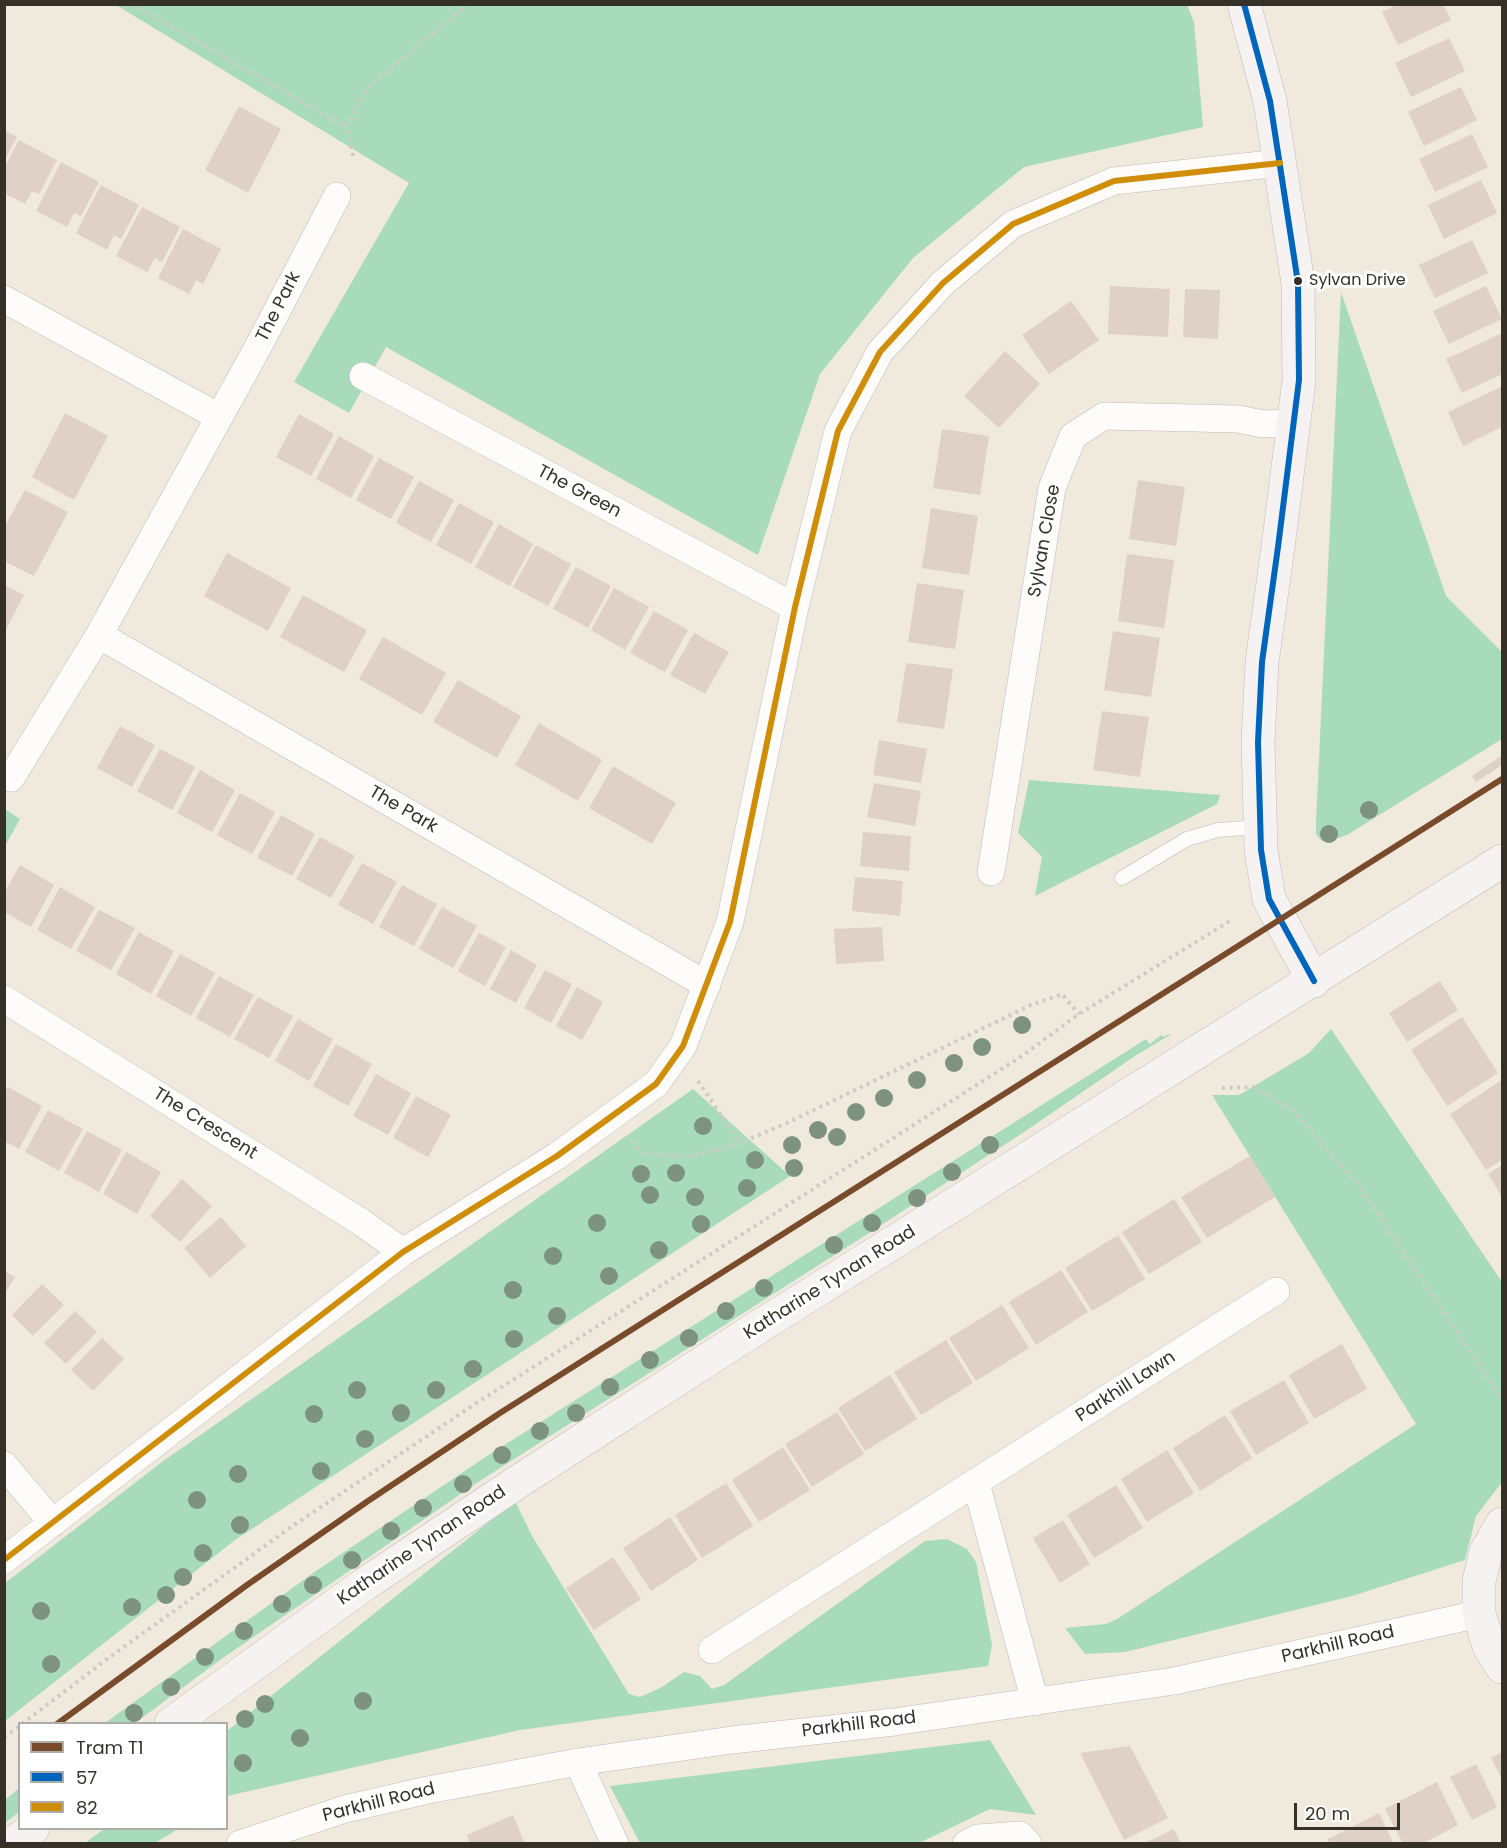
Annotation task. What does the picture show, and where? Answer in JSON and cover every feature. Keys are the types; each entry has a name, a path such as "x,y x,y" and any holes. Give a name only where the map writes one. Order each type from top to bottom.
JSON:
{"main road":[{"path":"1244,4 1270,101 1298,283 1299,380 1262,662 1258,742 1260,827 1269,899 1314,981"},
{"name":"Katharine Tynan Road","path":"174,1722 365,1584 516,1483 770,1320 1503,861"},
{"path":"1503,1524 1486,1552 1479,1581 1479,1614 1489,1646 1503,1667"},
{"path":"13,1844 30,1830"}],"street":[{"path":"4,1560 403,1252 557,1156 656,1084 682,1046 730,922 795,607 838,431 880,352 943,283 1013,224 1113,182 1280,163"},
{"name":"The Park","path":"11,778 99,635 258,347 337,196"},
{"path":"4,299 219,417"},
{"name":"The Green","path":"363,376 795,607"},
{"name":"Sylvan Close","path":"991,872 1052,488 1073,436 1104,416 1238,419 1263,424 1292,423"},
{"name":"The Park","path":"99,635 707,985"},
{"name":"The Crescent","path":"4,999 361,1222 403,1252"},
{"name":"Parkhill Lawn","path":"712,1650 1276,1291"},
{"path":"4,1466 53,1523"},
{"path":"976,1483 1035,1702"},
{"name":"Parkhill Road","path":"240,1844 345,1809 428,1790 578,1762 732,1740 894,1722 1174,1681 1479,1614"},
{"path":"578,1762 615,1844"},
{"path":"966,1844 978,1838 1020,1835 1028,1844"}],"lane":[{"path":"1122,878 1187,839 1218,830 1260,827"}],"path":[{"path":"132,4 346,126"},
{"path":"353,156 346,126 369,87 468,4"},
{"path":"25,1722 107,1659 294,1524 514,1379 1019,1058 1079,1014 1230,921"},
{"path":"630,1138 643,1154 689,1157 740,1143 787,1123 1031,1005 1062,994 1079,1014"},
{"path":"693,1073 740,1143"},
{"path":"1222,1088 1253,1087 1293,1111 1360,1187 1503,1399"},
{"path":"4,1737 18,1727"}],"green space":[{"path":"116,5 1187,5 1194,22 1203,127 1024,167 913,258 820,374 758,555 386,347 349,413 294,382 409,183"},
{"path":"1341,292 1446,596 1502,652 1502,739 1347,835 1326,842 1316,834 1316,822"},
{"path":"1029,780 1220,796 1217,804 1035,896 1042,857 1018,833"},
{"path":"5,809 20,819 5,846"},
{"path":"1331,1029 1502,1282 1502,1482 1476,1516 1465,1560 1352,1596 1125,1652 1085,1654 1065,1628 1106,1624 1117,1619 1416,1424 1212,1095 1239,1095 1309,1053"},
{"path":"1161,1035 1163,1037 1170,1035 869,1233 478,1482 220,1660 136,1722 106,1722 316,1571 487,1456 1146,1039 1150,1044"},
{"path":"693,1089 790,1176 235,1540 5,1721 5,1583 162,1462"},
{"path":"515,1501 532,1536 629,1694 640,1697 662,1687 684,1672 700,1676 712,1689 724,1685 925,1541 947,1539 967,1549 976,1562 992,1645 988,1666 520,1730 228,1796 228,1730"},
{"path":"990,1740 1036,1815 990,1809 919,1843 640,1843 610,1786"},
{"path":"18,1789 18,1813 5,1823 5,1800"},
{"path":"103,1830 176,1830 155,1843 85,1843"}],"building":[{"path":"1398,4 1443,4 1451,20 1398,45 1382,12"},
{"path":"1449,38 1465,71 1411,97 1395,63"},
{"path":"1461,87 1477,120 1424,146 1408,112"},
{"path":"239,106 281,129 248,193 205,170"},
{"path":"4,130 17,137 4,161"},
{"path":"1472,134 1488,167 1435,192 1419,159"},
{"path":"19,140 57,160 39,194 32,191 25,204 4,193 4,168"},
{"path":"61,162 99,182 81,216 74,213 67,227 36,211"},
{"path":"1481,180 1497,213 1444,239 1428,205"},
{"path":"101,185 139,205 121,239 114,235 107,250 76,233"},
{"path":"142,207 180,227 162,262 155,258 147,272 116,256"},
{"path":"183,229 221,249 203,284 196,280 189,294 158,278"},
{"path":"1472,240 1488,273 1435,298 1419,265"},
{"path":"1110,286 1170,289 1168,337 1108,334"},
{"path":"1486,286 1502,319 1449,344 1433,311"},
{"path":"1185,289 1220,290 1218,339 1183,337"},
{"path":"1071,301 1099,340 1049,374 1022,335"},
{"path":"1500,334 1502,374 1462,393 1446,359"},
{"path":"1005,351 1040,384 999,428 964,396"},
{"path":"1501,387 1502,427 1463,446 1448,412"},
{"path":"65,413 108,436 74,500 32,477"},
{"path":"299,414 334,434 311,476 276,457"},
{"path":"942,429 989,436 980,495 933,488"},
{"path":"339,436 374,456 351,498 316,479"},
{"path":"379,458 414,477 391,519 356,500"},
{"path":"1138,480 1185,487 1176,546 1129,539"},
{"path":"419,481 454,500 431,542 396,523"},
{"path":"25,490 68,512 34,576 4,561 4,528"},
{"path":"459,503 494,522 471,564 436,545"},
{"path":"931,508 978,516 969,575 922,568"},
{"path":"499,524 533,544 510,586 475,567"},
{"path":"536,545 571,564 548,606 513,587"},
{"path":"227,553 291,588 268,631 204,596"},
{"path":"1127,554 1174,560 1164,628 1118,621"},
{"path":"576,567 611,586 588,628 553,609"},
{"path":"917,583 964,590 955,649 908,642"},
{"path":"5,585 24,595 5,631"},
{"path":"614,588 649,607 625,650 591,630"},
{"path":"303,595 367,630 344,672 280,637"},
{"path":"654,611 688,630 665,672 630,653"},
{"path":"1113,631 1160,638 1151,697 1104,690"},
{"path":"694,633 729,652 705,694 670,675"},
{"path":"383,637 446,673 422,715 359,679"},
{"path":"906,663 953,669 944,729 897,722"},
{"path":"458,680 521,716 497,758 433,722"},
{"path":"1102,711 1149,717 1140,777 1093,770"},
{"path":"539,723 602,760 578,801 515,765"},
{"path":"120,726 155,745 132,787 97,768"},
{"path":"879,740 927,749 921,783 873,775"},
{"path":"160,749 195,767 172,810 137,791"},
{"path":"1501,756 1502,765 1476,782 1472,776"},
{"path":"613,766 676,803 652,844 589,808"},
{"path":"200,770 235,790 212,832 177,813"},
{"path":"874,783 921,791 915,826 867,817"},
{"path":"240,793 275,812 252,854 217,835"},
{"path":"281,815 315,834 292,876 257,858"},
{"path":"863,832 911,836 909,871 860,866"},
{"path":"320,837 355,856 331,898 296,879"},
{"path":"362,863 397,882 373,924 338,905"},
{"path":"20,865 54,885 31,927 4,912 4,893"},
{"path":"855,877 903,881 900,916 852,911"},
{"path":"402,885 437,904 414,946 379,927"},
{"path":"60,887 95,907 71,949 37,930"},
{"path":"442,907 477,926 453,968 419,949"},
{"path":"99,910 135,928 111,970 76,951"},
{"path":"882,927 884,961 836,964 834,929"},
{"path":"139,932 174,951 151,994 116,974"},
{"path":"479,933 506,947 485,986 458,971"},
{"path":"511,950 537,965 516,1003 490,989"},
{"path":"180,954 215,973 191,1016 156,996"},
{"path":"545,970 572,984 551,1023 524,1008"},
{"path":"219,976 254,995 230,1037 196,1018"},
{"path":"1440,981 1458,1010 1407,1042 1389,1013"},
{"path":"577,987 603,1002 582,1040 556,1026"},
{"path":"258,997 293,1016 269,1058 234,1039"},
{"path":"1462,1017 1498,1073 1447,1106 1411,1050"},
{"path":"298,1019 333,1039 309,1081 275,1061"},
{"path":"336,1044 372,1064 348,1106 313,1086"},
{"path":"376,1074 411,1093 388,1135 353,1116"},
{"path":"1502,1080 1502,1160 1486,1170 1450,1114"},
{"path":"8,1087 42,1106 19,1149 4,1141 4,1093"},
{"path":"416,1096 451,1115 428,1157 393,1138"},
{"path":"48,1110 83,1129 59,1171 25,1152"},
{"path":"87,1131 122,1150 99,1192 64,1173"},
{"path":"126,1152 161,1172 137,1214 103,1194"},
{"path":"1250,1156 1275,1197 1207,1238 1181,1197"},
{"path":"1502,1165 1502,1197 1488,1174"},
{"path":"182,1179 212,1206 180,1242 150,1216"},
{"path":"1174,1199 1202,1242 1149,1274 1122,1232"},
{"path":"221,1217 246,1246 210,1278 184,1248"},
{"path":"1118,1235 1145,1279 1092,1311 1065,1268"},
{"path":"1061,1270 1088,1312 1036,1345 1009,1302"},
{"path":"4,1271 15,1277 4,1295"},
{"path":"42,1284 64,1305 33,1336 12,1315"},
{"path":"1002,1305 1029,1348 976,1381 949,1338"},
{"path":"75,1311 97,1332 66,1364 44,1343"},
{"path":"102,1338 124,1359 93,1391 71,1370"},
{"path":"946,1340 973,1383 921,1415 894,1372"},
{"path":"1342,1344 1367,1389 1314,1419 1289,1375"},
{"path":"890,1375 917,1419 865,1451 838,1408"},
{"path":"1284,1380 1309,1423 1256,1455 1230,1411"},
{"path":"837,1412 864,1454 812,1487 785,1444"},
{"path":"1225,1415 1252,1458 1200,1491 1173,1448"},
{"path":"783,1447 810,1490 759,1522 732,1480"},
{"path":"1167,1450 1194,1493 1147,1522 1121,1479"},
{"path":"726,1483 753,1526 702,1558 675,1515"},
{"path":"1116,1485 1143,1528 1094,1558 1067,1515"},
{"path":"670,1517 698,1560 651,1591 623,1548"},
{"path":"1063,1520 1090,1564 1060,1583 1033,1538"},
{"path":"613,1557 641,1599 594,1630 566,1588"},
{"path":"1130,1746 1168,1818 1124,1840 1080,1753"},
{"path":"1502,1752 1502,1779 1491,1758"},
{"path":"1476,1764 1497,1807 1472,1820 1450,1777"},
{"path":"1437,1782 1458,1825 1422,1844 1403,1844 1385,1809"},
{"path":"1379,1813 1394,1844 1330,1844 1328,1839"},
{"path":"513,1815 525,1844 470,1844 467,1835"},
{"path":"1174,1829 1181,1844 1143,1844"}],"tram line":[{"name":"T1","path":"60,1722 247,1585 500,1413 1502,779"}],"transit line":[{"name":"57","path":"1244,4 1270,101 1298,283 1299,380 1262,662 1258,742 1261,850 1269,899 1314,981"},
{"name":"82","path":"4,1560 403,1252 557,1156 656,1084 683,1046 730,922 795,607 838,431 880,352 943,283 1013,224 1114,181 1280,163"}],"place":[{"name":"Sylvan Drive","path":"1298,281"}]}
